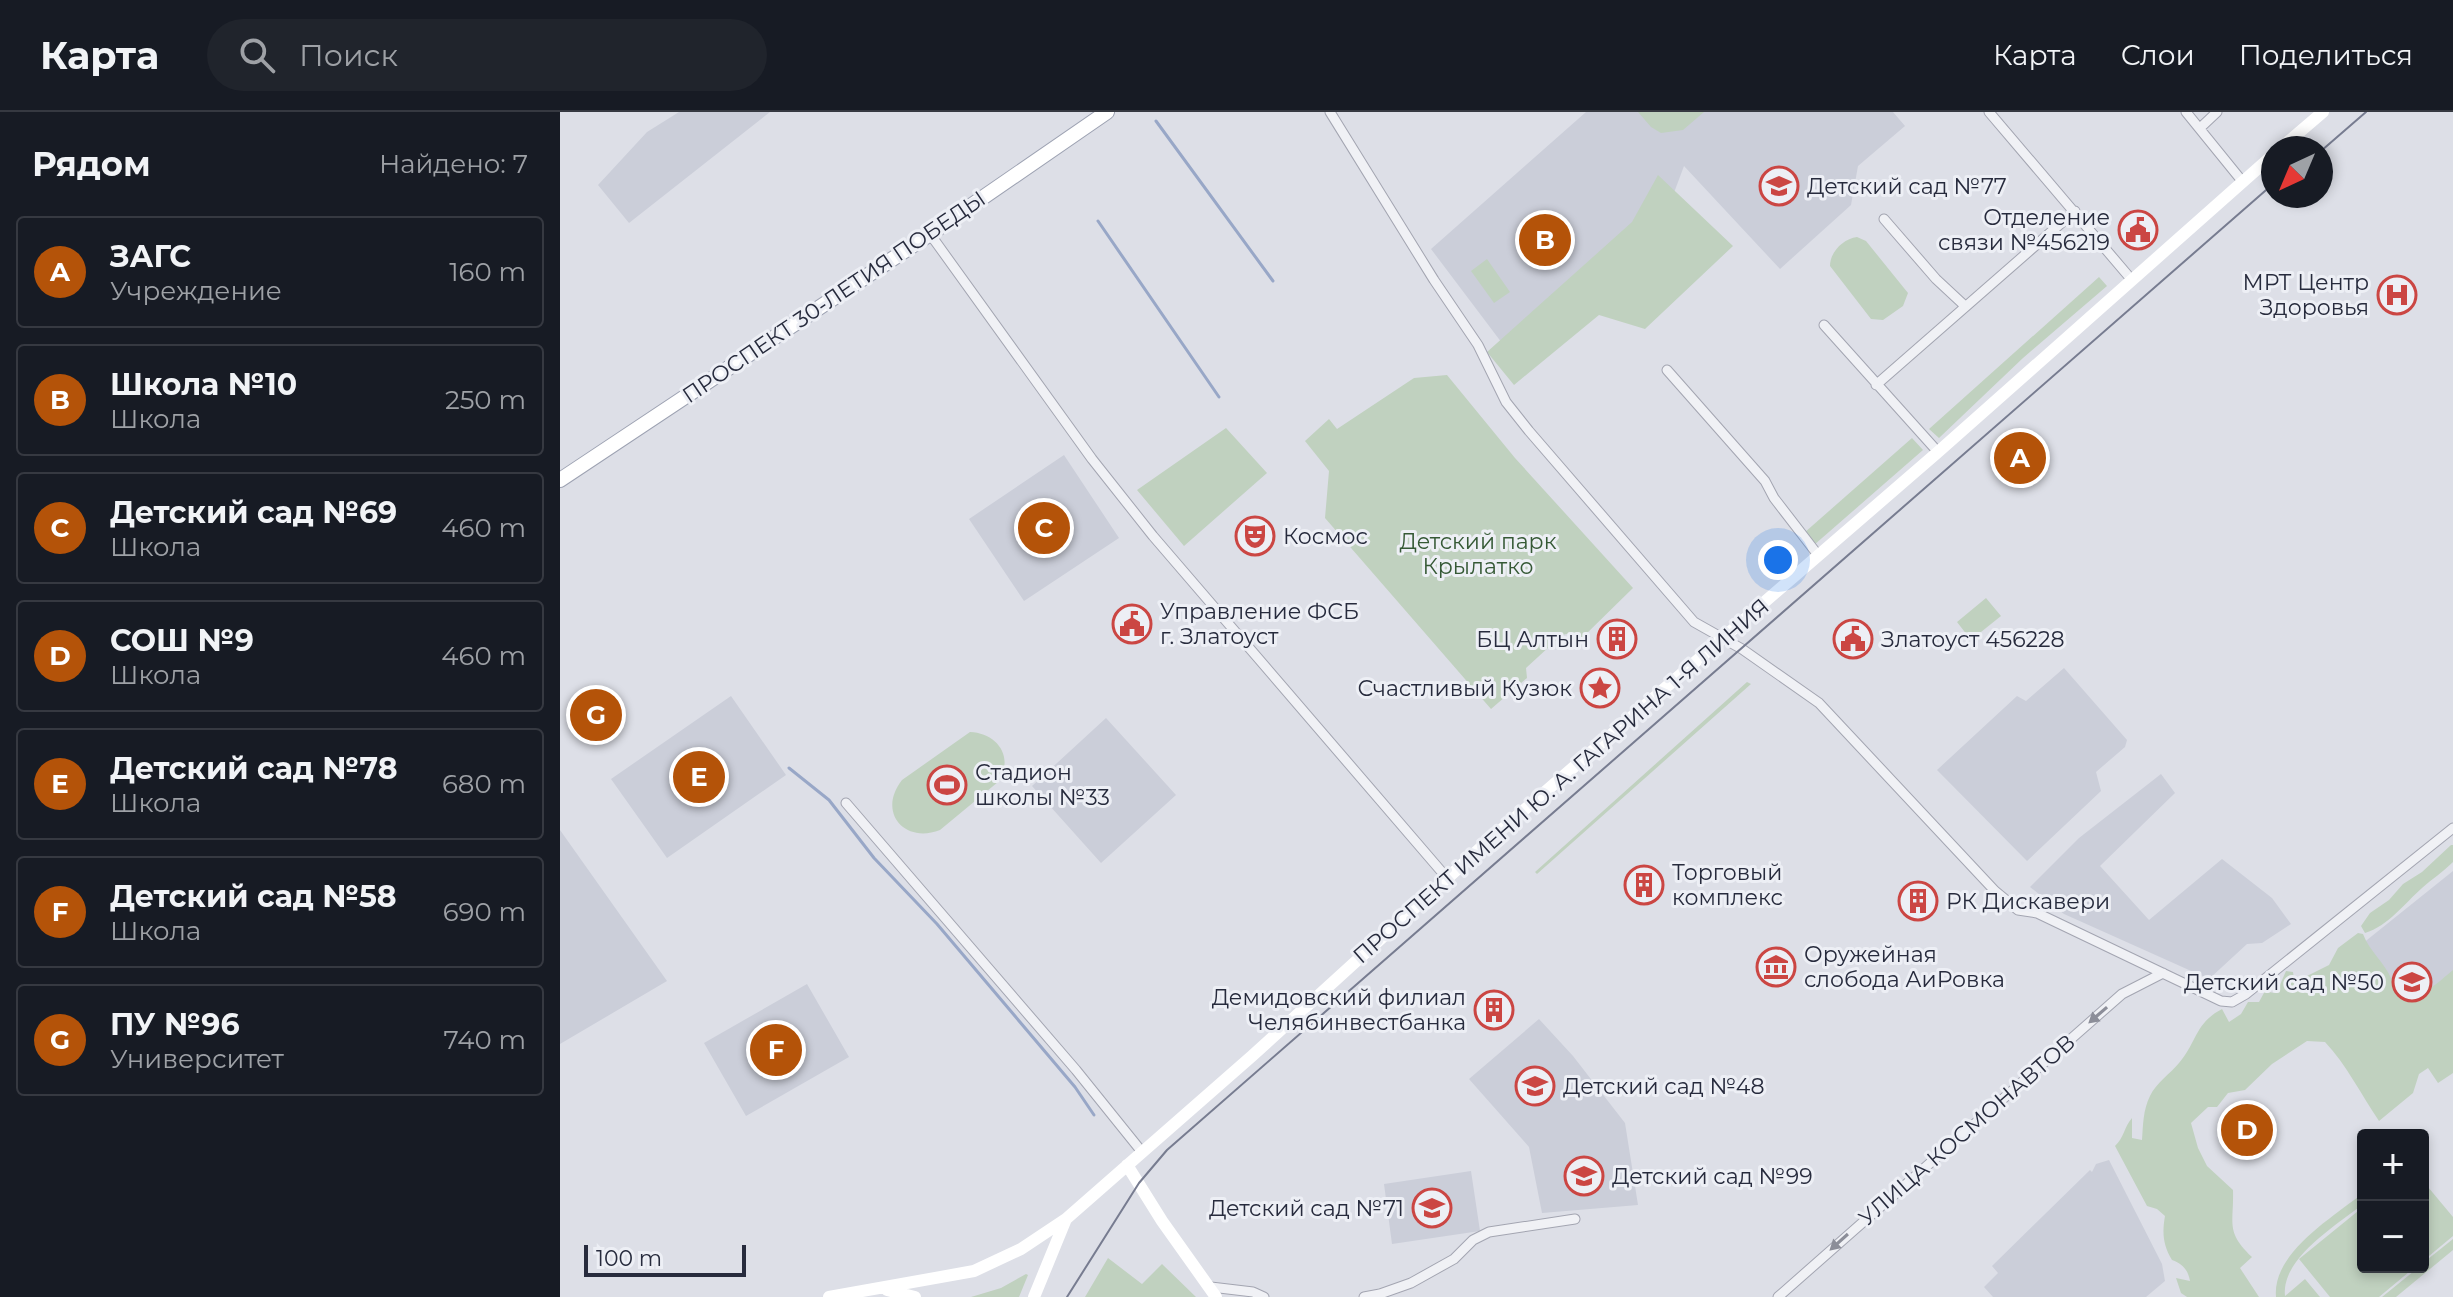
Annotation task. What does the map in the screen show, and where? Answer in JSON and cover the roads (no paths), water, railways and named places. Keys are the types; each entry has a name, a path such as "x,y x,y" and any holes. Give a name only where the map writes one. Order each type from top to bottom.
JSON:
{"main road":[{"name":"ПРОСПЕКТ 30-ЛЕТИЯ ПОБЕДЫ","path":"560,480 930,234 1107,112"},
{"path":"2295,136 2323,112"},
{"name":"ПРОСПЕКТ ИМЕНИ Ю. А. ГАГАРИНА 1-Я ЛИНИЯ","path":"829,1297 974,1271 1021,1249 1066,1219 1447,878 1938,452 2261,165"},
{"path":"1127,1165 1162,1221 1213,1292"},
{"path":"1034,1297 1066,1219"},
{"path":"880,1289 915,1297"}],"street":[{"path":"1330,112 1478,345 1506,402 1529,431 1694,622 1790,680 1819,703 2018,910 2037,913 2221,1001 2232,1002 2453,828"},
{"path":"1989,112 2131,279"},
{"path":"2186,112 2242,181"},
{"path":"2200,128 2217,112"},
{"path":"1876,385 2075,211"},
{"path":"1884,219 1936,279 1965,306"},
{"path":"930,234 1092,459 1153,536 1447,878"},
{"path":"1824,325 1938,452"},
{"path":"1667,370 1765,481 1774,498 1818,555"},
{"path":"846,803 1142,1152"},
{"name":"УЛИЦА КОСМОНАВТОВ","path":"1778,1297 2122,994 2163,973"},
{"path":"1364,1297 1411,1283 1454,1259 1473,1240 1489,1232 1575,1219"},
{"path":"1213,1292 1242,1290 1264,1297"}],"waterway":[{"path":"1156,121 1273,281"},
{"path":"1098,221 1219,397"},
{"path":"789,768 829,800 874,858 937,924 1075,1087 1094,1115"}],"tram line":[{"path":"2333,141 2366,112"},
{"path":"1067,1297 1139,1183 1167,1150 2261,194"}],"place":[{"name":"Детский сад №77","path":"1779,186"},
{"name":"Отделение связи №456219","path":"2138,230"},
{"name":"Школа №10","path":"1545,240"},
{"name":"МРТ Центр Здоровья","path":"2397,295"},
{"name":"ЗАГС","path":"2020,458"},
{"name":"Детский сад №69","path":"1044,528"},
{"name":"Космос","path":"1255,536"},
{"name":"Управление ФСБ г. Златоуст","path":"1132,624"},
{"name":"БЦ Алтын","path":"1617,639"},
{"name":"Златоуст 456228","path":"1853,639"},
{"name":"Счастливый Кузюк","path":"1600,688"},
{"name":"ПУ №96","path":"596,715"},
{"name":"Детский сад №78","path":"699,777"},
{"name":"Стадион школы №33","path":"947,785"},
{"name":"Торговый комплекс","path":"1644,885"},
{"name":"РК Дискавери","path":"1918,901"},
{"name":"Оружейная слобода АиРовка","path":"1776,967"},
{"name":"Детский сад №50","path":"2412,982"},
{"name":"Демидовский филиал Челябинвестбанка","path":"1494,1010"},
{"name":"Детский сад №58","path":"776,1050"},
{"name":"Детский сад №48","path":"1535,1086"},
{"name":"СОШ №9","path":"2247,1130"},
{"name":"Детский сад №99","path":"1584,1176"},
{"name":"Детский сад №71","path":"1432,1208"}],"park label":[{"name":"Детский парк Крылатко","path":"1478,554"}]}
